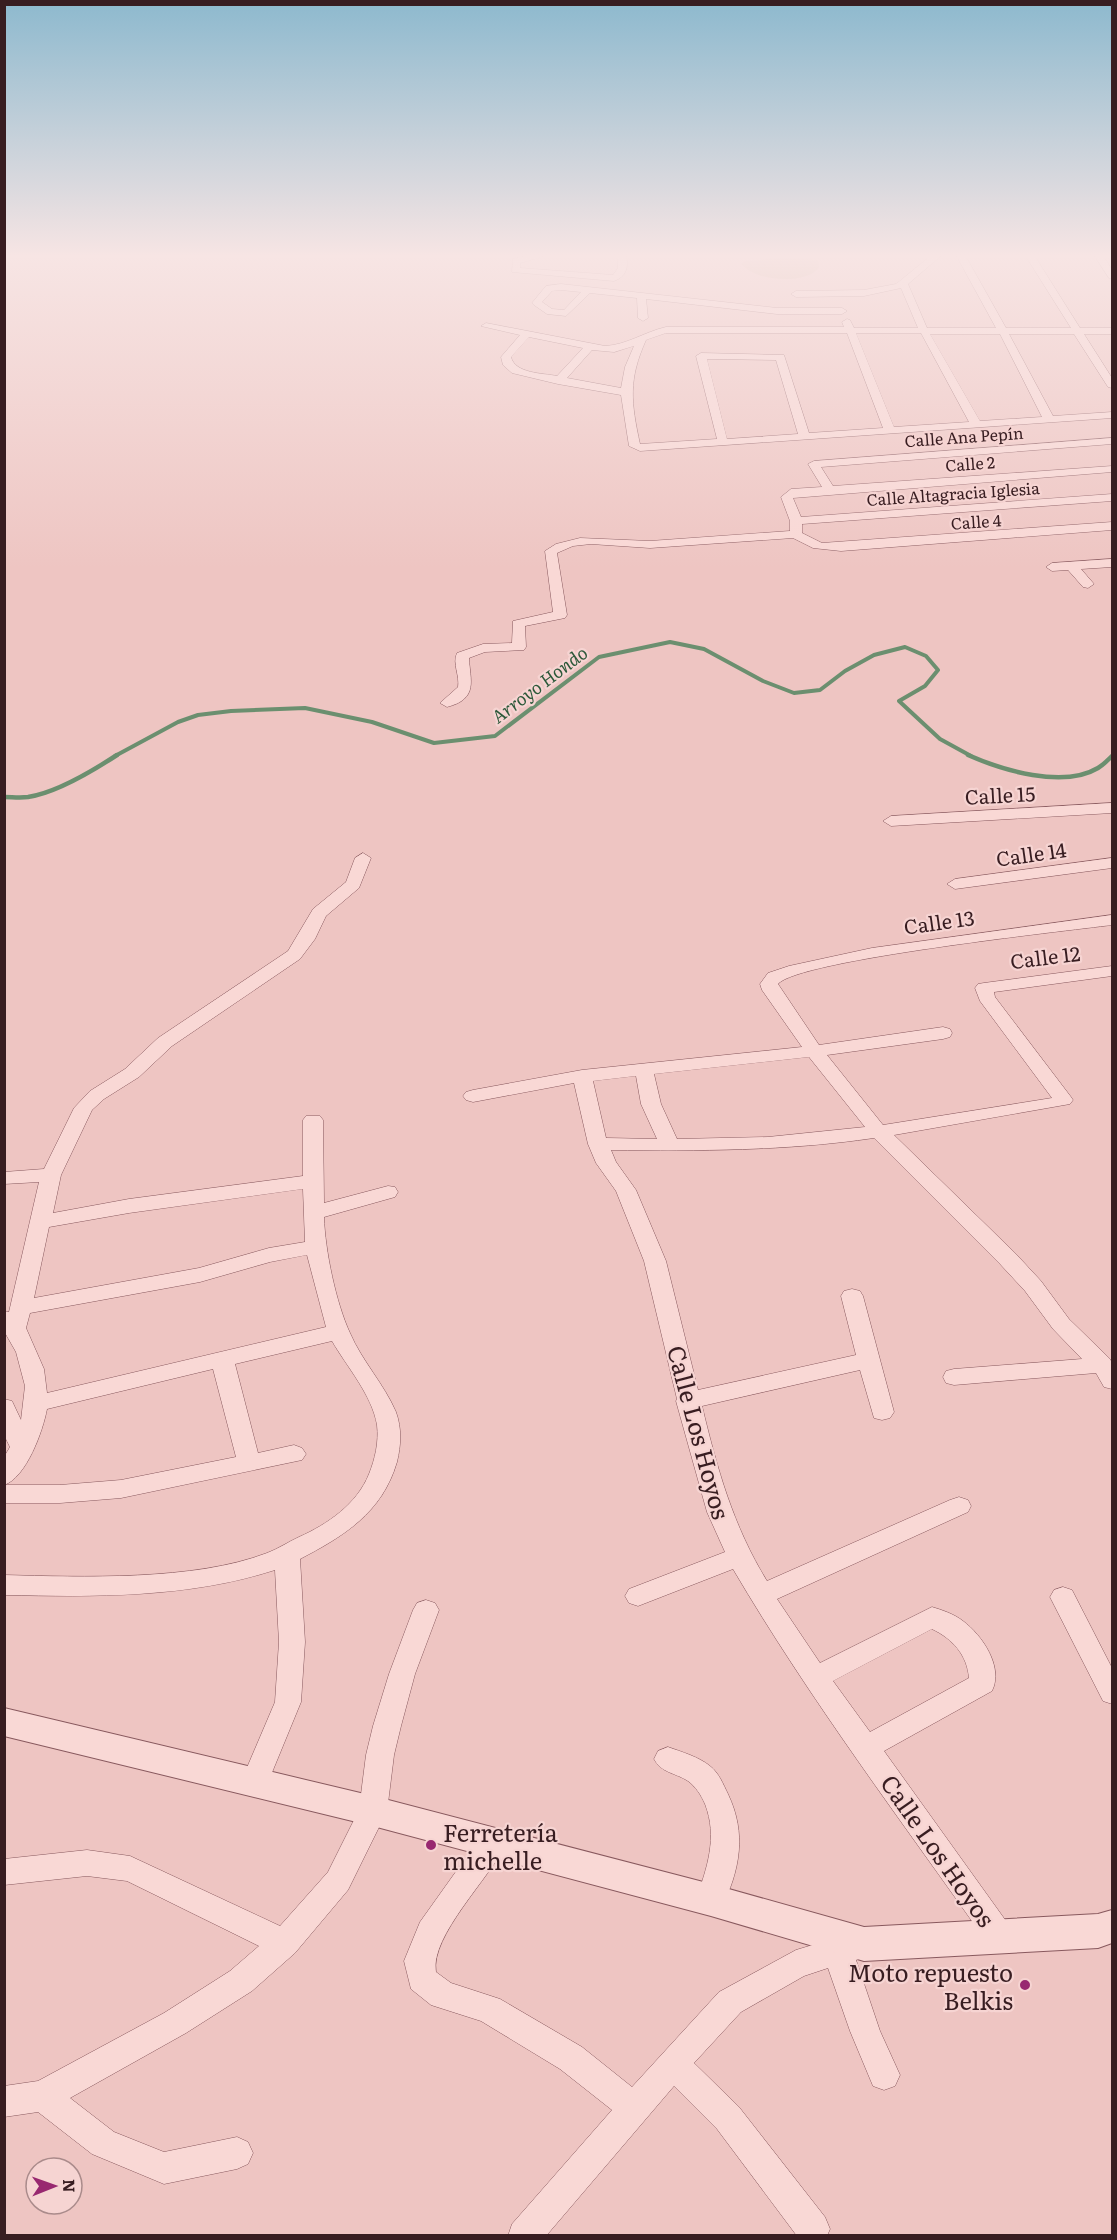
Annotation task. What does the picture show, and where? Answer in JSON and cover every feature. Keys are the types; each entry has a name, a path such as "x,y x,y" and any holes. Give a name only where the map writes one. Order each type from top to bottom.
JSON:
{"street":[{"path":"506,360 516,371 624,392"},
{"path":"558,381 578,360"},
{"path":"632,360 624,392 635,446 646,448 1113,415"},
{"path":"702,360 723,443"},
{"path":"781,360 805,437"},
{"path":"862,360 890,431"},
{"path":"940,360 976,424"},
{"path":"1018,360 1049,419"},
{"path":"1097,360 1113,385"},
{"name":"Calle Ana Pepín","path":"830,490 814,465 817,463 1113,441"},
{"path":"967,452 994,477"},
{"name":"Calle 2","path":"796,520 788,494 1113,469"},
{"path":"1072,472 1113,513"},
{"name":"Calle Altagracia Iglesia","path":"796,520 1113,497"},
{"path":"934,511 959,539"},
{"path":"447,703 464,690 467,682 461,662 462,656 483,648 519,647 518,624 560,615 551,551 559,546 585,541 661,544 796,534 796,520"},
{"name":"Calle 4","path":"796,534 812,546 841,547 1112,527"},
{"path":"1052,567 1113,563"},
{"path":"1071,566 1088,584"},
{"name":"Calle 15","path":"891,821 1113,808"},
{"path":"4,1476 23,1450 38,1403 32,1365 14,1317 51,1175 84,1108 97,1095 132,1073 165,1042 294,955 306,939 318,913 353,884 363,858"},
{"name":"Calle 14","path":"955,884 1113,863"},
{"name":"Calle 13","path":"814,1051 771,990 769,984 774,977 795,970 910,946 1113,920"},
{"name":"Calle 12","path":"879,1132 1063,1100 986,997 984,988 1113,971"},
{"path":"472,1096 582,1076 814,1051 943,1034"},
{"path":"814,1051 879,1132 1008,1259 1061,1324 1107,1373"},
{"path":"644,1070 651,1104 670,1145"},
{"name":"Calle Los Hoyos","path":"582,1076 598,1144 606,1163 626,1190 655,1261 682,1370 687,1401 719,1512 739,1557 785,1634 1001,1938"},
{"path":"4,1585 66,1586 149,1583 235,1571 272,1562 287,1554 347,1520 368,1499 386,1459 387,1420 338,1332 316,1247 313,1213 313,1120"},
{"path":"598,1144 759,1143 879,1132"},
{"path":"4,1178 51,1175"},
{"path":"40,1222 129,1206 313,1181"},
{"path":"313,1213 388,1192"},
{"path":"14,1317 200,1275 269,1255 316,1247"},
{"path":"852,1296 882,1412"},
{"path":"38,1403 338,1332"},
{"path":"222,1359 249,1463"},
{"path":"687,1401 869,1360"},
{"path":"954,1377 1107,1373"},
{"path":"4,1407 23,1450"},
{"path":"4,1494 60,1494 121,1489 294,1454"},
{"path":"761,1595 959,1506"},
{"path":"254,1784 288,1702 292,1642 287,1554"},
{"path":"638,1596 739,1557"},
{"path":"1063,1597 1113,1693"},
{"path":"4,2102 42,2096 175,2023 241,1981 284,1943 338,1881 373,1811 380,1755 387,1726 402,1674 426,1610"},
{"path":"816,1678 932,1617 954,1628 980,1658 983,1683 866,1747"},
{"path":"4,1722 373,1811 711,1900 851,1948"},
{"path":"668,1759 700,1775 711,1787 723,1811 728,1831 727,1848 711,1900"},
{"path":"492,1844 430,1932 419,1961 422,1979 442,1995 489,2009 571,2058 634,2108"},
{"path":"4,1872 87,1863 130,1869 284,1943"},
{"path":"524,2235 673,2063 730,2002 796,1964 851,1948 1098,1931 1113,1928"},
{"path":"851,1948 865,2031 884,2075"},
{"path":"673,2063 728,2118 813,2229"},
{"path":"42,2096 103,2143 164,2168 237,2153"}],"waterway":[{"name":"Arroyo Hondo","path":"115,756 178,722 198,715 231,711 305,708 372,722 434,743 495,736 599,657 670,642 704,649 763,681 794,693 820,690 845,671 874,655 905,647 926,656 938,670 925,686 899,701 940,739 971,756"},
{"name":"Arroyo Hondo","path":"4,797 28,797 50,791 86,774 117,755"},
{"name":"Arroyo Hondo","path":"968,755 1015,771 1050,777 1084,774 1098,768 1112,756"}],"place":[{"name":"Ferretería michelle","path":"431,1845"},
{"name":"Moto repuesto Belkis","path":"1025,1985"}]}
